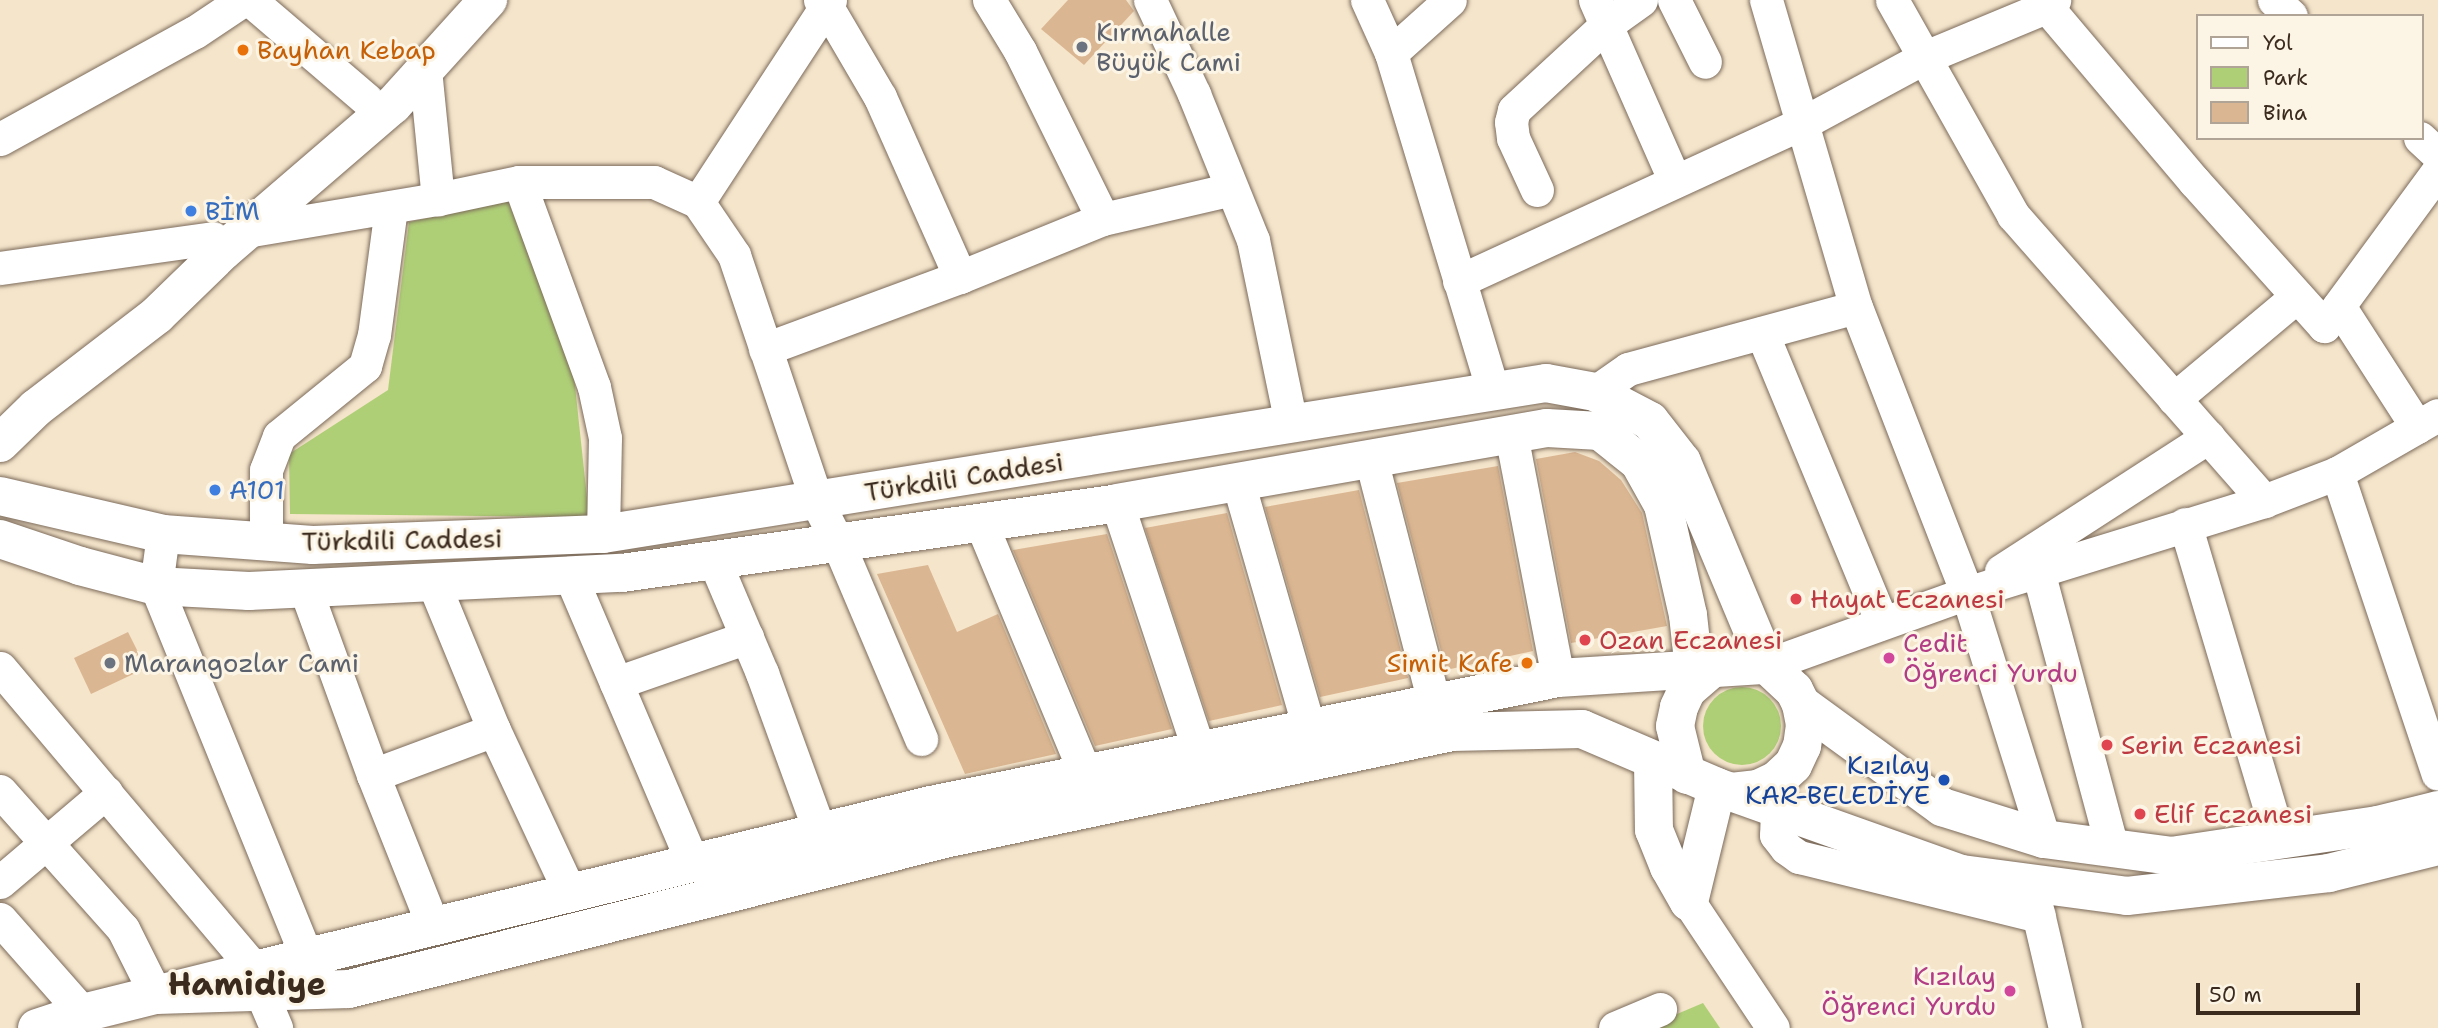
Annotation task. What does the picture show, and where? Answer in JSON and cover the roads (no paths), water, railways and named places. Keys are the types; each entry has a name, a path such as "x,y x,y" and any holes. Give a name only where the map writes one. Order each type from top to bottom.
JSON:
{"main road":[{"path":"0,443 36,408 157,315 229,235 366,99 456,0"},
{"path":"0,407 80,353 393,104 488,0"},
{"name":"Türkdili Caddesi","path":"0,496 163,534 313,545 603,534 817,502 1546,383 1595,392 1650,421 1682,462 1767,665"},
{"name":"Türkdili Caddesi","path":"0,539 80,566 156,586 249,591 622,572 1117,503 1547,428 1600,431 1639,462 1663,505 1703,668"},
{"path":"284,985 307,957 820,832 1085,773 1558,678 1767,665 1794,690 1801,704 1805,725 1802,746 1793,765 1777,780 1758,789 1712,785"},
{"path":"1689,902 1712,785 1675,726 1679,707 1687,690 1703,668"},
{"path":"1801,704 1942,807 2044,839 2172,856 2378,825 2438,810"},
{"path":"37,1028 109,1015 156,995 284,985 349,989 949,838 1452,732 1581,729 1712,785 2035,900 2127,896 2329,873 2438,846"},
{"path":"1653,761 1654,830 1669,867 1689,902"}],"street":[{"path":"0,139 195,32 243,0"},
{"path":"250,0 366,99"},
{"path":"1150,0 1194,94 1253,240 1291,423"},
{"path":"1367,0 1391,53 1493,391"},
{"path":"1391,53 1450,0"},
{"path":"1537,190 1513,138 1511,122 1514,110 1600,12 1641,0"},
{"path":"1675,0 1705,62"},
{"path":"1766,0 1856,307 1967,593 2044,839"},
{"path":"1892,0 2013,215 2264,501"},
{"path":"698,202 825,2 880,97 960,277"},
{"path":"1460,281 1802,122 1923,58 2047,2 2194,181 2325,326 2438,172"},
{"path":"996,3 1103,219"},
{"path":"1600,12 1675,181"},
{"path":"425,69 438,199"},
{"path":"2422,140 2438,155"},
{"path":"519,182 594,387 606,438 603,534"},
{"path":"0,268 229,235 438,199 519,182 654,182 698,202 734,256 817,502 838,543 921,738"},
{"path":"765,349 960,277 1103,219 1232,189"},
{"path":"266,541 266,470 279,436 365,366 374,335 391,207"},
{"path":"2174,399 2297,296"},
{"path":"1767,665 1967,593 2264,501 2337,473 2428,421 2339,306"},
{"path":"1595,392 1628,369 1856,307"},
{"path":"1762,333 1882,622"},
{"path":"1511,434 1558,678"},
{"path":"1967,593 2208,437"},
{"path":"1371,459 1434,702"},
{"path":"2337,473 2438,774"},
{"path":"1238,482 1310,728"},
{"path":"1117,503 1199,751"},
{"path":"981,523 1085,773"},
{"path":"2185,524 2279,840"},
{"path":"163,534 156,586 307,957 284,985 276,1028"},
{"path":"714,560 747,637 820,832"},
{"path":"2038,571 2112,848"},
{"path":"570,575 692,863"},
{"path":"433,582 494,730 570,893"},
{"path":"305,589 373,775 433,926"},
{"path":"616,683 747,637"},
{"path":"0,668 106,792 284,985"},
{"path":"373,775 494,730"},
{"path":"0,791 123,929 156,995"},
{"path":"0,882 106,792"},
{"path":"2035,900 2065,1028"},
{"path":"1689,902 1773,1028"},
{"path":"0,919 109,1015"},
{"path":"1615,1028 1660,1009"}],"place":[{"name":"Kırmahalle Büyük Cami","path":"1082,47"},
{"name":"Bayhan Kebap","path":"243,50"},
{"name":"BİM","path":"191,211"},
{"name":"A101","path":"215,490"},
{"name":"Hayat Eczanesi","path":"1796,599"},
{"name":"Ozan Eczanesi","path":"1585,640"},
{"name":"Cedit Öğrenci Yurdu","path":"1889,658"},
{"name":"Marangozlar Cami","path":"110,663"},
{"name":"Simit Kafe","path":"1527,663"},
{"name":"Serin Eczanesi","path":"2107,745"},
{"name":"Kızılay KAR-BELEDİYE","path":"1944,780"},
{"name":"Elif Eczanesi","path":"2140,814"},
{"name":"Kızılay Öğrenci Yurdu","path":"2010,991"}],"district":[{"name":"Hamidiye","path":"247,984"}]}
